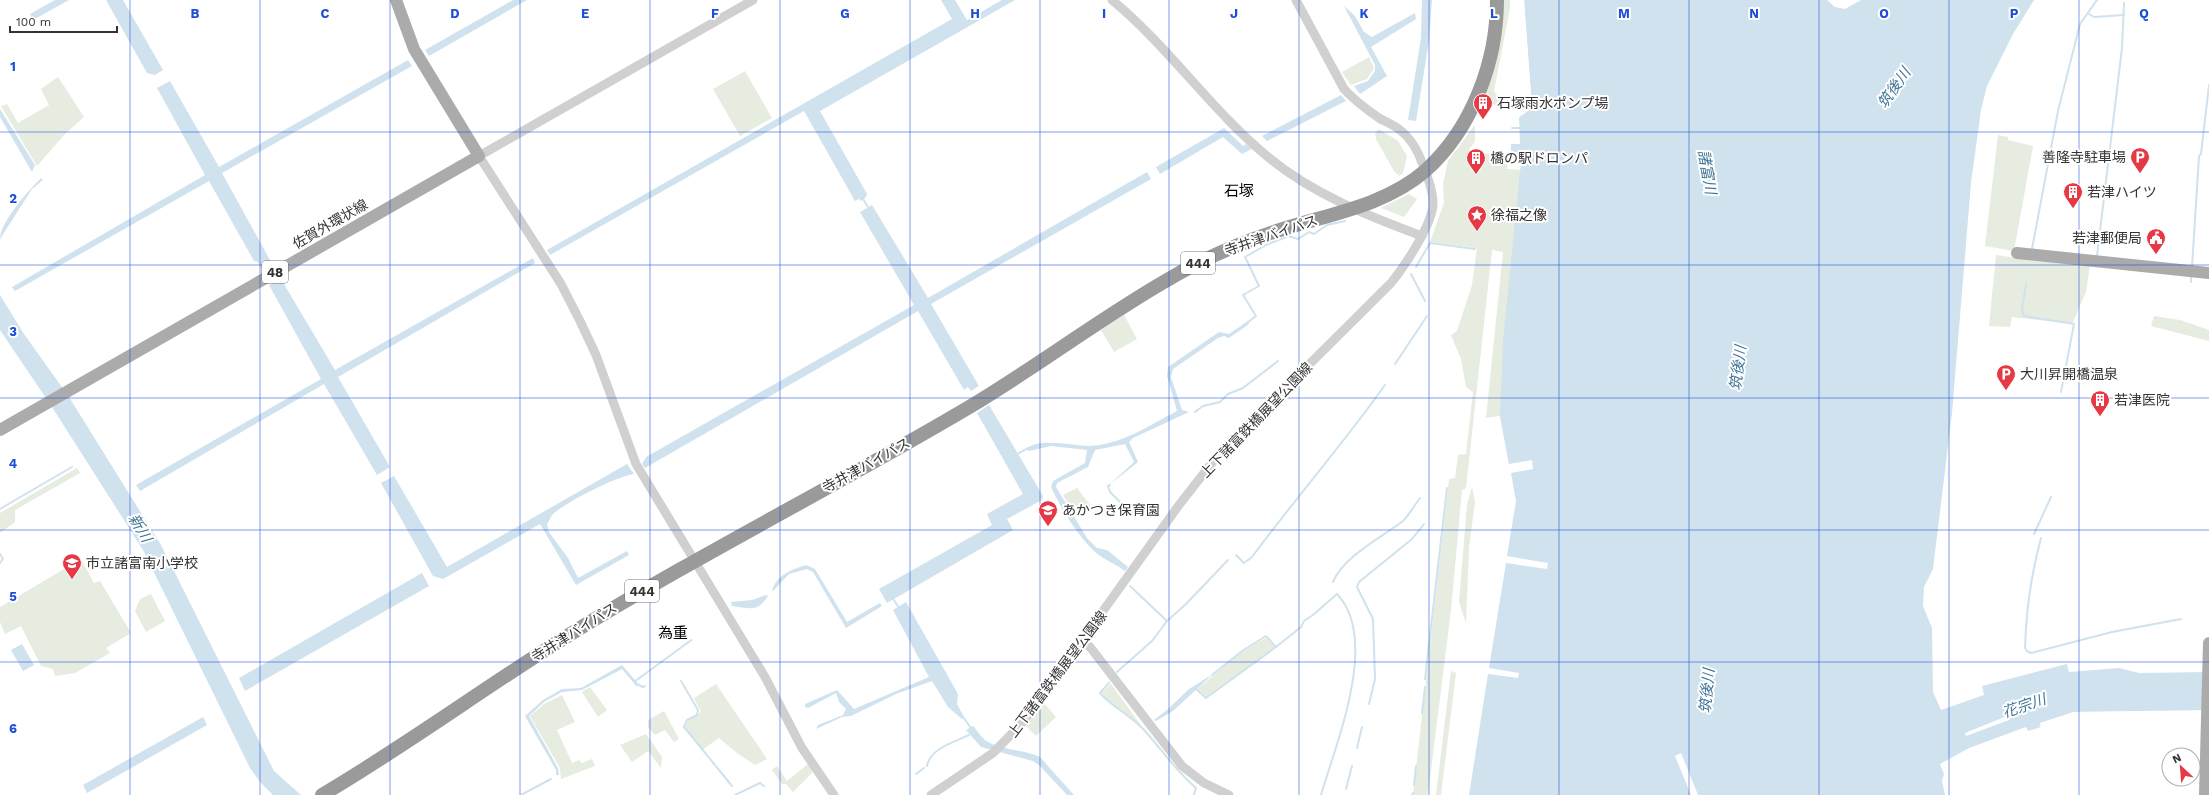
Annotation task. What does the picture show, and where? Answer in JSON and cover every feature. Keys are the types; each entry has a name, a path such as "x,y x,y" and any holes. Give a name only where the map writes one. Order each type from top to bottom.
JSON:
{"highway":[{"name":"444","path":"1426,170 1440,155 1462,124 1476,97 1485,74 1496,32 1496,1"},
{"name":"寺井津バイパス","path":"323,794 391,754 553,645 696,561 970,406 1122,307 1193,265 1251,240 1353,208 1397,189 1426,170"}],"main road":[{"path":"396,0 414,50 479,156"},
{"name":"佐賀外環状線","path":"0,430 479,156"},
{"path":"2017,254 2209,273"},
{"path":"2205,795 2209,643"}],"street":[{"path":"754,0 479,156 564,290 596,355 636,464 765,677 802,748 834,795"},
{"path":"1112,0 1149,34 1221,112 1267,156 1293,176 1353,208 1422,236"},
{"name":"上下諸富鉄橋展望公園線","path":"931,795 993,753 1024,721 1179,505 1219,454 1391,283 1403,269 1422,236 1433,204 1431,188 1419,153 1406,135 1354,100 1344,89 1296,0"},
{"path":"1082,641 1090,647 1182,766 1204,783 1229,795"}],"shaded area":[{"path":"1503,0 1510,0 1510,8 1494,91 1504,105 1500,108 1488,99 1485,84"},
{"path":"1369,57 1374,68 1367,79 1351,85 1342,72"},
{"path":"745,71 772,118 740,136 713,89"},
{"path":"58,77 84,117 65,134 37,166 1,106 7,104 18,123 49,105 41,89"},
{"path":"1475,125 1475,142 1469,149 1473,153 1508,155 1507,169 1522,170 1518,353 1509,464 1500,416 1486,418 1503,252 1492,250 1466,488 1462,490 1451,610 1428,795 1413,795 1449,479 1455,478 1458,455 1466,454 1473,392 1466,387 1461,359 1451,335 1457,331 1472,285 1477,248 1430,242 1444,203 1443,184 1448,161"},
{"path":"1379,129 1398,141 1407,156 1403,173 1399,176 1394,171 1376,139 1375,133"},
{"path":"1998,135 2008,137 2008,140 2033,146 2014,251 1985,246"},
{"path":"1409,194 1417,199 1404,217 1381,208"},
{"path":"1996,255 2031,260 2090,265 2086,292 2072,324 2012,317 2010,327 1989,326"},
{"path":"1124,315 1137,339 1114,352 1101,330"},
{"path":"2154,316 2180,320 2209,330 2209,341 2151,326"},
{"path":"77,468 80,473 15,510 15,522 0,533 0,513"},
{"path":"1472,487 1475,502 1469,548 1466,623 1459,602 1467,505"},
{"path":"1077,488 1091,506 1075,516 1063,495"},
{"path":"81,559 94,583 100,581 131,633 106,648 110,653 75,673 55,676 53,669 41,666 21,626 5,634 0,622 0,607"},
{"path":"151,594 165,621 146,632 135,611 140,599"},
{"path":"1266,638 1275,647 1207,697 1197,689 1243,651"},
{"path":"1451,671 1456,673 1441,795 1436,795"},
{"path":"716,684 767,759 755,765 737,753 719,738 702,750 685,728 688,721 701,712 694,698"},
{"path":"1111,684 1143,728 1111,703 1102,693"},
{"path":"590,687 607,710 598,717 582,692"},
{"path":"562,695 575,722 557,730 572,763 579,760 582,763 592,759 595,766 561,779 560,768 530,716 544,704"},
{"path":"1044,703 1056,717 1036,736 1026,726"},
{"path":"664,711 679,739 674,742 665,730 655,735 648,727 648,720"},
{"path":"646,734 662,757 661,768 648,751 632,762 620,745"},
{"path":"808,764 813,772 793,792 786,784 782,784 772,770 777,766 787,781"}],"water":[{"path":"55,0 69,0 33,20 30,14"},
{"path":"106,0 123,0 163,70 155,75 147,73"},
{"path":"513,0 527,0 429,56 425,50"},
{"path":"941,0 955,0 967,20 1002,0 1015,0 820,111 867,194 861,201 859,199 855,201 804,111 550,255 547,250 952,19"},
{"path":"1422,0 1432,0 1429,41 1416,121 1408,120 1421,38"},
{"path":"1524,0 1827,0 1835,7 1845,9 1861,0 2034,0 2013,34 1987,86 1981,110 1971,183 1952,413 1933,569 1924,587 1923,606 1932,628 1933,692 1941,710 1984,695 1982,686 2067,664 2069,672 2119,668 2139,673 2209,672 2209,710 2074,712 2040,723 2041,727 2028,731 2026,727 1969,748 1940,764 1944,774 1942,781 1945,795 1469,795 1488,674 1518,678 1519,673 1489,668 1506,563 1547,569 1548,563 1507,556 1516,501 1511,473 1533,469 1532,460 1509,464 1500,416 1503,341 1522,152 1511,152 1511,144 1520,144 1519,117 1532,108","holes":["2007,716 2009,720 1966,736 1965,733"]},
{"path":"1344,6 1355,16 1364,32 1372,37 1415,13 1416,19 1371,47 1387,76 1360,94 1354,86 1368,81 1375,71 1375,65"},
{"path":"408,60 412,66 222,173 271,262 261,268 258,262 254,261 209,181 15,291 12,287 205,175 157,88 170,81 219,167"},
{"path":"1341,95 1346,101 1267,141 1262,136"},
{"path":"0,109 35,165 32,172 0,117"},
{"path":"1224,128 1243,146 1246,144 1252,149 1242,154 1223,137 1160,174 1156,167"},
{"path":"1147,172 1151,179 931,304 979,386 971,391 968,387 964,390 918,311 645,468 642,464 646,457 914,305 860,212 872,205 928,298"},
{"path":"41,178 43,180 32,189 0,239 1,232 10,215"},
{"path":"533,258 535,263 338,377 390,467 377,475 324,384 140,491 136,485 321,379 269,285 281,279 335,370"},
{"name":"新川","path":"0,295 24,334 69,397 161,545 274,771 301,795 273,795 260,782 250,768 143,550 52,407 0,330"},
{"path":"1248,321 1249,324 1229,338 1224,336 1218,338 1173,369 1171,377 1182,410 1189,412 1133,438 1129,442 1138,462 1108,486 1134,462 1125,444 1095,450 1088,467 1057,483 1056,487 1087,538 1097,548 1107,550 1128,567 1125,571 1099,555 1085,542 1065,514 1051,487 1053,481 1085,463 1087,450 1051,446 1029,451 1026,449 1039,443 1089,446 1101,445 1124,438 1177,411 1167,376 1168,367 1219,332 1229,334"},
{"path":"989,405 1043,496 1042,500 1007,519 1013,530 887,603 879,589 992,525 987,514 1023,494 977,413"},
{"path":"627,464 634,474 615,480 580,496 553,514 547,524 549,532 568,558 578,578 627,551 629,555 576,585 540,524 443,579 433,576 381,483 394,476 447,567"},
{"path":"806,565 815,569 847,622 880,603 882,606 846,628 813,572 807,569 789,574 773,591 772,590 781,576"},
{"path":"422,573 429,586 245,691 239,678"},
{"path":"766,595 768,596 757,607 748,608 732,606 731,602 752,600"},
{"path":"906,602 958,694 957,704 964,717 962,719 948,707 932,681 896,694 851,716 842,717 816,729 818,725 843,715 846,709 839,702 836,693 808,708 805,707 805,704 837,690 854,709 929,677 893,610"},
{"path":"691,639 693,640 637,681 637,687 622,669 582,690 562,692 544,702 529,716 558,768 559,775 556,775 556,770 525,716 543,700 562,689 581,688 622,665 635,680"},
{"path":"22,644 34,665 23,671 11,650"},
{"path":"1213,674 1173,711 1156,721 1154,720 1189,689"},
{"path":"203,717 207,725 87,793 83,785"},
{"path":"973,726 985,740 990,743 1004,748 1034,754 1040,757 1074,795 1067,795 1039,765 1033,761 981,747 966,730"}],"pier":[{"path":"1522,0 1524,0 1532,108 1519,117 1519,115 1530,107"},
{"path":"2177,711 2176,713 2075,714 2042,724 2041,729 2040,723 2074,712"},
{"path":"1681,753 1698,795 1691,795 1675,756"}],"waterway":[{"path":"2032,249 2058,111 2080,24 2097,0"},
{"path":"2097,256 2122,48 2124,3"},
{"path":"2089,14 2094,17 2124,15"},
{"path":"2192,267 2199,156 2201,154 2209,85"},
{"path":"1512,128 1521,128"},
{"path":"862,197 869,209"},
{"path":"1247,323 1256,316 1243,295 1259,286 1245,257 1266,245 1289,236 1298,239 1309,232 1314,234 1327,225 1345,221"},
{"path":"1416,267 1430,243 1475,249"},
{"path":"1411,274 1425,301"},
{"path":"2191,275 2191,282"},
{"path":"2026,284 2022,310 2024,316 2074,324 2061,392"},
{"path":"1395,364 1427,316"},
{"path":"1195,412 1203,406 1220,402 1228,394 1243,388 1278,361"},
{"path":"1236,555 1244,563 1252,557 1353,429 1385,385"},
{"path":"1016,455 1028,448"},
{"path":"0,509 72,467"},
{"path":"1110,485 1108,486 1110,492 1124,506"},
{"path":"1425,679 1447,488"},
{"path":"2034,534 2051,497"},
{"path":"1333,582 1345,564 1354,556 1403,521 1420,498"},
{"path":"1369,704 1375,679 1373,619 1357,587 1359,582 1412,539 1424,524"},
{"path":"2041,538 2034,565 2028,606 2025,648 2027,651 2031,653 2112,632 2181,619"},
{"path":"0,554 3,559 0,563"},
{"path":"1117,672 1152,641 1167,621 1186,604 1228,560"},
{"path":"1130,586 1167,621"},
{"path":"1212,675 1242,651 1266,636 1276,647 1301,627 1304,621 1337,594 1349,613 1355,637 1355,664 1351,692 1344,720 1321,795"},
{"path":"892,597 899,608"},
{"path":"1196,689 1206,698 1276,647"},
{"path":"681,681 698,710 697,715 687,720 684,727 732,786"},
{"path":"1109,683 1100,693 1145,731 1176,768 1196,788 1194,795"},
{"path":"637,684 643,687 645,686"},
{"path":"1422,713 1425,687"},
{"path":"963,717 971,728"},
{"path":"1357,748 1362,727"},
{"path":"927,766 929,760 938,750 969,735"},
{"path":"1346,789 1352,766"},
{"path":"1414,785 1416,766"},
{"path":"916,774 924,768"},
{"path":"521,795 551,779"},
{"path":"735,795 760,783 764,786"}],"place":[{"name":"石塚雨水ポンプ場","path":"1483,120"},
{"name":"善隆寺駐車場","path":"2140,174"},
{"name":"橋の駅ドロンパ","path":"1476,175"},
{"name":"若津ハイツ","path":"2073,209"},
{"name":"徐福之像","path":"1477,232"},
{"name":"若津郵便局","path":"2156,255"},
{"name":"大川昇開橋温泉","path":"2006,391"},
{"name":"若津医院","path":"2100,417"},
{"name":"あかつき保育園","path":"1048,527"},
{"name":"市立諸富南小学校","path":"72,580"}],"district":[{"name":"石塚","path":"1239,191"},
{"name":"為重","path":"673,633"}],"water label":[{"name":"筑後川","path":"1894,88"},
{"name":"諸富川","path":"1707,172"},
{"name":"筑後川","path":"1738,368"},
{"name":"筑後川","path":"1707,691"},
{"name":"花宗川","path":"2024,706"}]}
